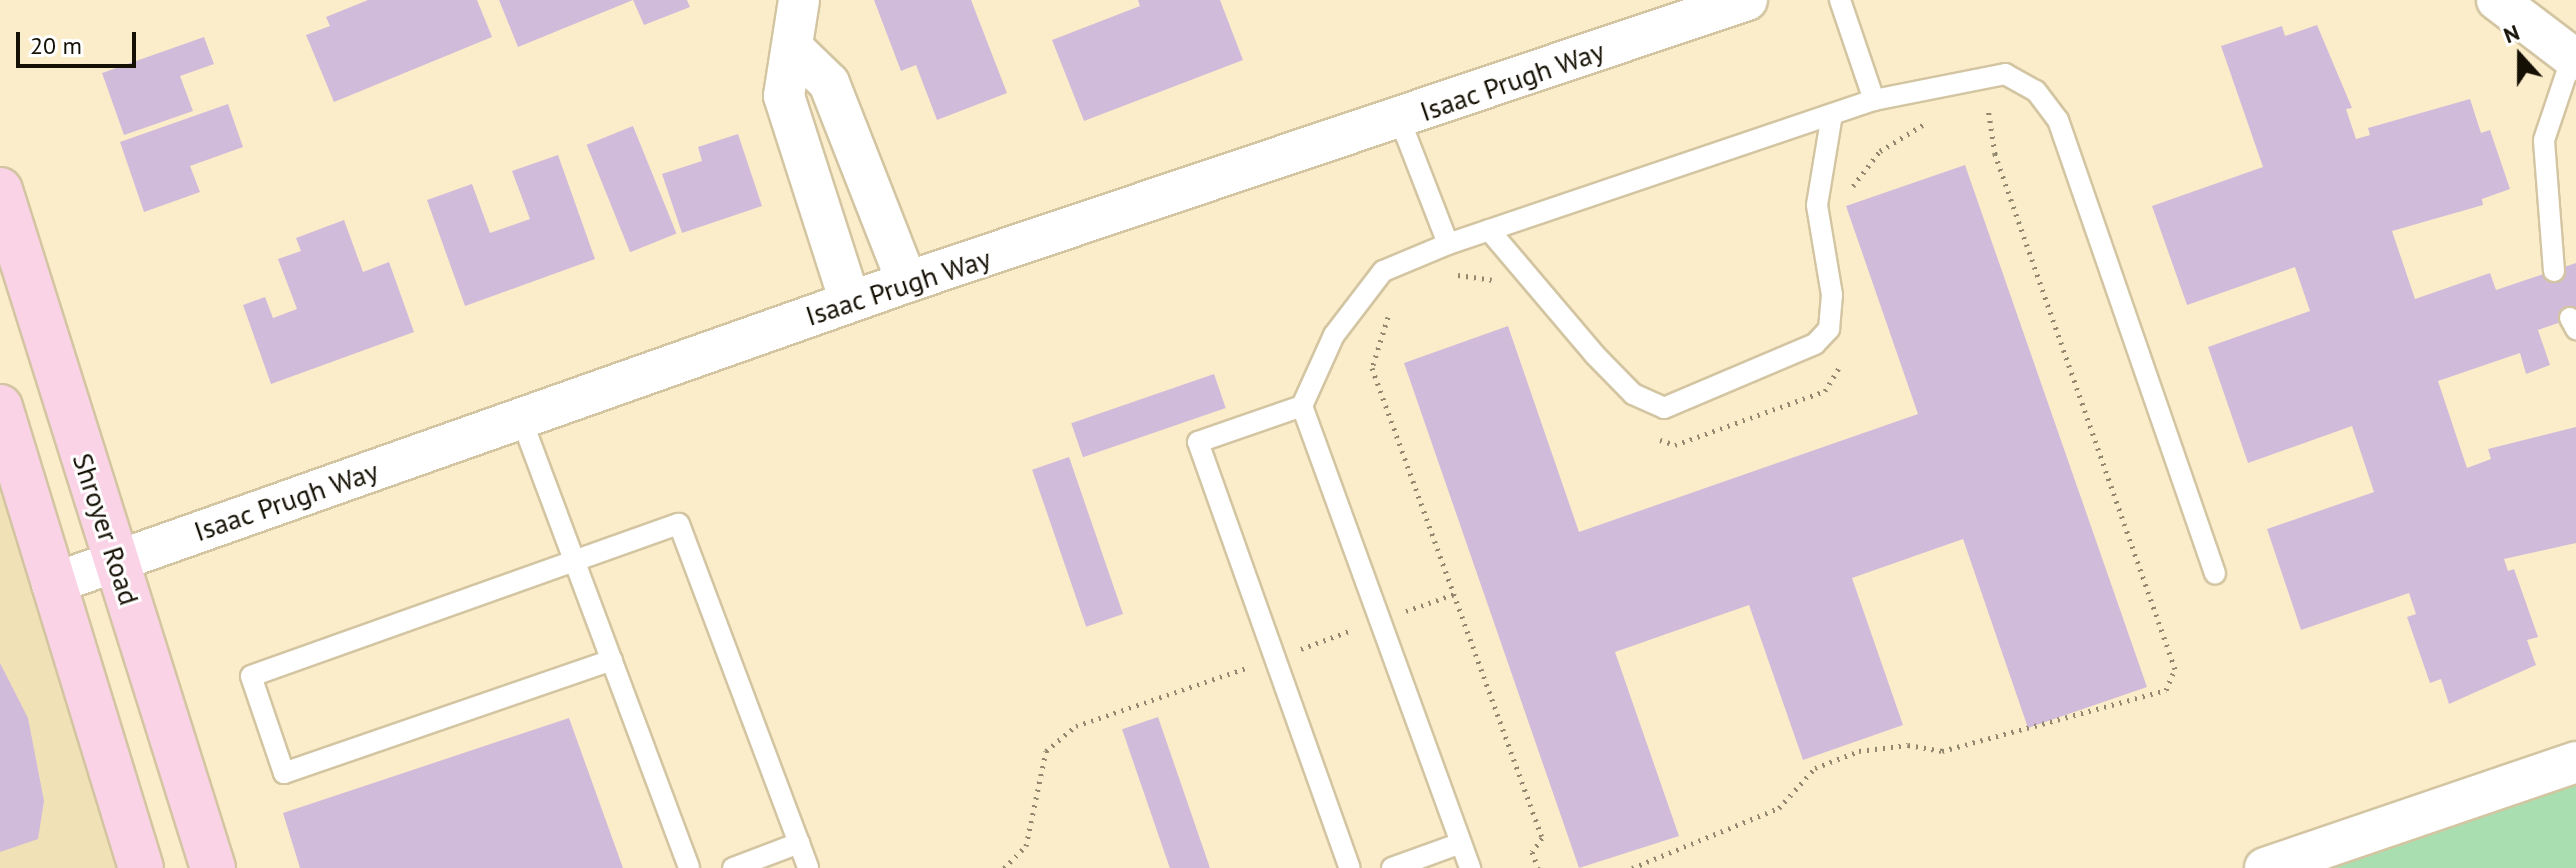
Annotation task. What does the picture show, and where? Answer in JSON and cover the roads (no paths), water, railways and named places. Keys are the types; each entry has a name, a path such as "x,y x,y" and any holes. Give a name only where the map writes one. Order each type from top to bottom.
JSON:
{"main road":[{"name":"Shroyer Road","path":"0,190 213,868"},
{"path":"0,407 141,868"}],"street":[{"path":"799,0 796,51 784,96 850,302"},
{"name":"Isaac Prugh Way","path":"52,584 907,282 1400,120 1747,0"},
{"path":"2497,0 2574,59"},
{"path":"796,51 829,83 907,282"},
{"path":"2265,868 2576,762"}],"lane":[{"path":"1840,0 1874,100"},
{"path":"2554,271 2544,140 2574,59"},
{"path":"1470,868 1302,406 1334,335 1383,271 1448,244 1874,100 2005,74 2044,100 2058,120 2215,574"},
{"path":"1489,230 1613,374 1664,408 1815,344 1829,329 1817,205 1832,114"},
{"path":"1400,120 1448,244"},
{"path":"1302,406 1198,442 1350,868"},
{"path":"521,418 689,868"},
{"path":"612,660 284,773 251,676 679,524 808,868"},
{"path":"733,868 799,843"},
{"path":"1392,868 1461,843"}]}
